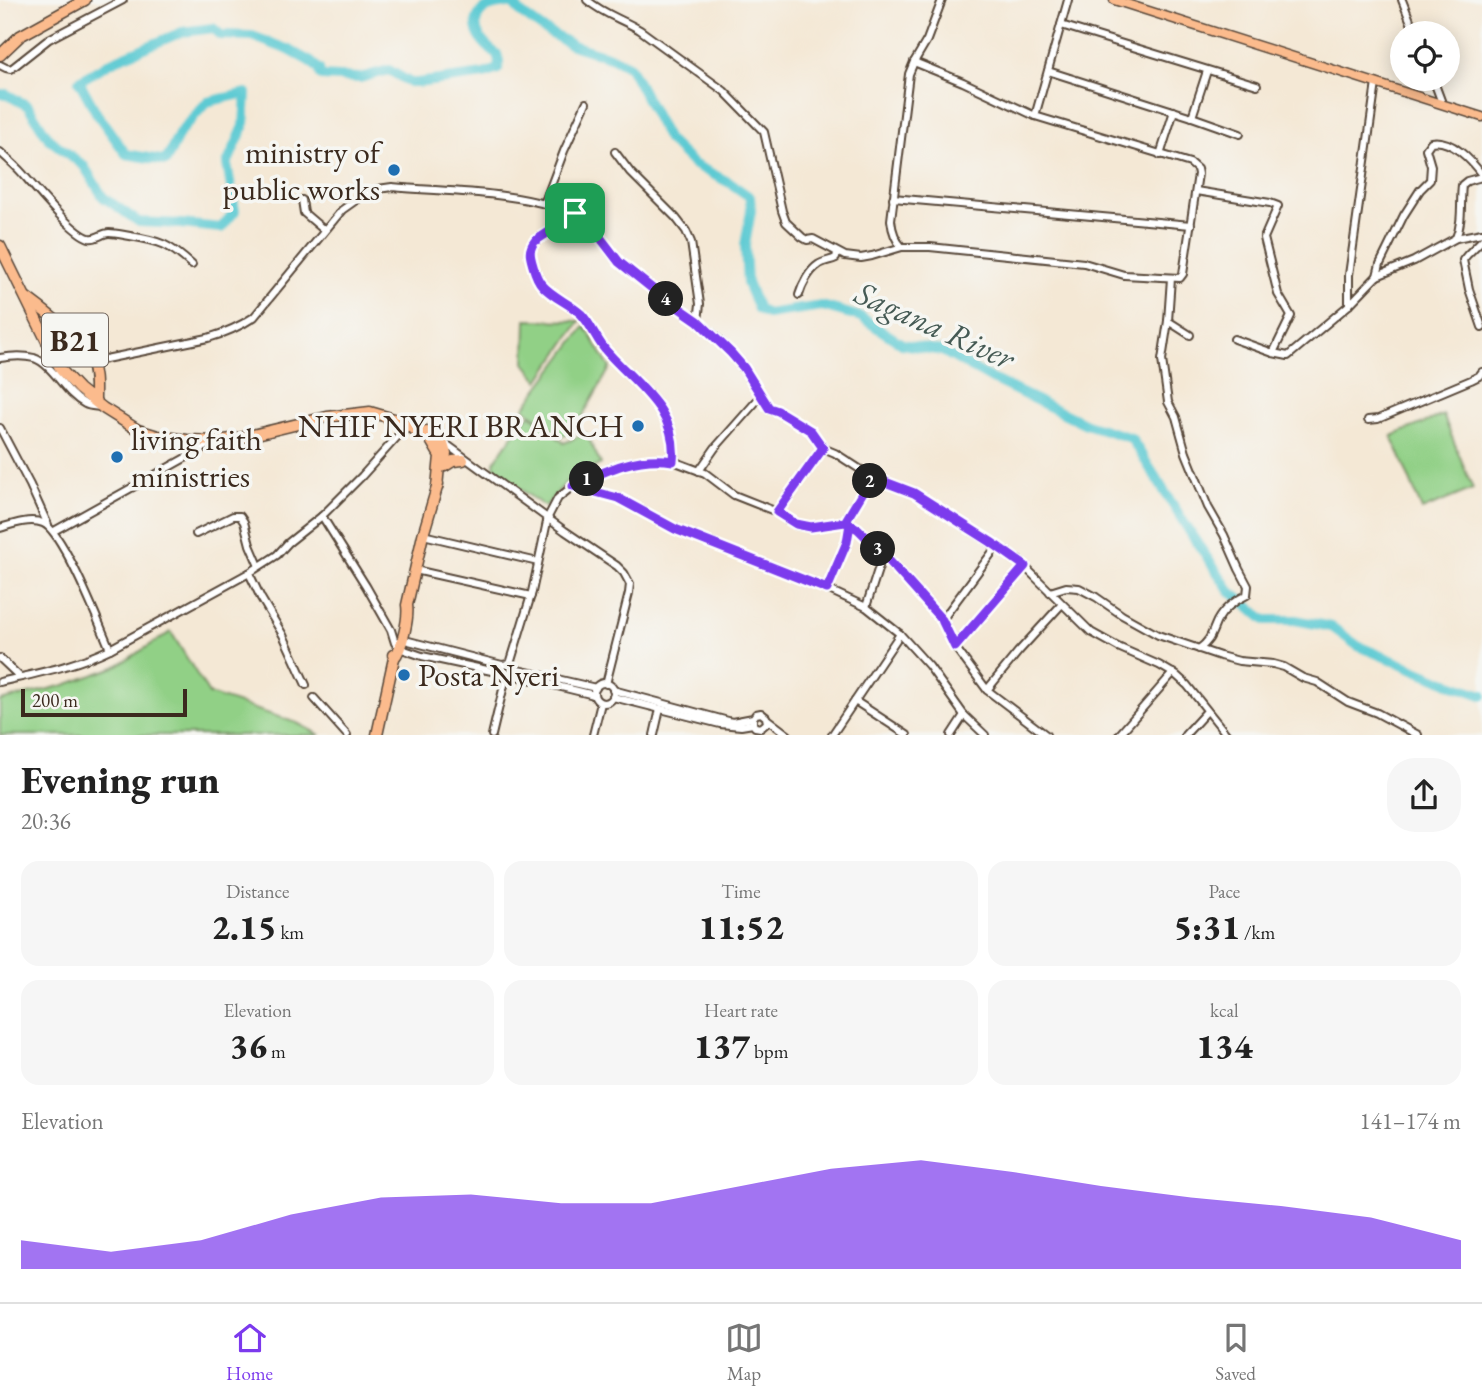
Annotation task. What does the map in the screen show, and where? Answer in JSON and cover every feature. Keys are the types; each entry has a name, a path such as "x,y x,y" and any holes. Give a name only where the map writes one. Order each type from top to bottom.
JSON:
{"highway":[{"path":"0,55 20,36 85,0"},
{"name":"B21","path":"0,246 61,370 79,389 138,430 158,436 216,441 240,438 327,417 370,412 407,423 443,444"},
{"name":"B21","path":"24,296 43,310 83,349 95,373 99,404"},
{"name":"B21","path":"407,423 429,437"},
{"path":"429,437 439,456 437,487"},
{"path":"377,735 394,658 392,653 423,535 445,466 443,444"},
{"path":"445,466 453,461 463,460"}],"main road":[{"path":"1114,0 1482,117"}],"street":[{"path":"0,65 11,69 48,39 123,0"},
{"path":"587,0 660,44 724,92 761,128 786,222 807,240 813,239 845,256 860,258 880,255 902,247 930,247 1084,263 1124,275 1180,278 1183,274 1196,191 1198,174 1194,166 1035,116 914,62"},
{"path":"902,247 898,243 891,220 906,89 909,74 927,40 942,0"},
{"path":"1035,116 1068,0"},
{"path":"1402,0 1410,21"},
{"path":"1061,25 1257,85"},
{"path":"1048,71 1240,134"},
{"path":"1192,117 1207,71"},
{"path":"1349,305 1349,275 1376,83"},
{"path":"1438,91 1442,103"},
{"path":"544,204 586,103"},
{"path":"1160,155 1174,111"},
{"path":"1377,276 1380,264 1404,215 1430,180 1431,166 1426,149 1431,142 1438,141 1452,146 1473,163 1482,176 1462,185 1462,209 1456,238"},
{"path":"0,152 42,197 87,237 91,239 112,233 164,243 192,265"},
{"path":"615,152 676,218 691,242 700,304 698,321"},
{"path":"91,362 208,338 241,326 254,317 342,210 366,193 377,189 393,187 503,195 575,213 586,219 619,262 698,321 731,353 744,368 769,408 811,431 823,448 872,477 914,493 997,546 1025,566 1091,632 1173,673 1187,685 1227,735"},
{"path":"1196,191 1279,206 1264,238 1278,294 1291,316 1273,353"},
{"path":"893,198 1191,225"},
{"path":"302,200 304,213 324,230"},
{"path":"575,213 532,245 530,255 536,276 543,287 582,315 608,354 661,409 672,439 673,461"},
{"path":"1234,339 1288,356 1349,305 1377,276 1414,261 1456,238 1482,233"},
{"path":"1482,240 1463,260 1469,289 1482,327"},
{"path":"799,295 808,275 819,264 834,259 837,253"},
{"path":"1171,278 1168,321 1161,359 1168,402 1176,416 1186,453 1208,508 1248,586 1247,595 1228,606 1207,643 1199,649"},
{"path":"1168,321 1190,335"},
{"path":"0,358 23,356 38,360 78,399 87,405 99,404"},
{"path":"1368,420 1378,419 1471,380 1482,372"},
{"path":"699,471 715,448 761,396"},
{"path":"0,682 78,663 110,649 249,573 277,555 321,516 362,476 407,423"},
{"path":"0,428 51,529 69,557 110,649"},
{"path":"429,437 498,482 624,573 629,584 629,593 606,684"},
{"path":"51,529 216,441"},
{"path":"443,444 498,482"},
{"path":"777,512 823,448"},
{"path":"492,735 508,670 531,596 548,517 558,498 573,486 611,468 661,459 699,471 734,495 777,512 796,524 811,527 848,523 858,529 942,620 955,647 987,690 1046,735"},
{"path":"827,589 847,542 848,523 872,477"},
{"path":"573,486 618,498 675,529 866,607 900,634 929,666 964,715 985,735"},
{"path":"196,534 233,516 240,516 259,566"},
{"path":"321,516 397,639 595,692"},
{"path":"0,528 28,522 43,523 51,529"},
{"path":"423,535 538,562"},
{"path":"942,620 997,546"},
{"path":"866,607 883,554"},
{"path":"955,647 1025,566"},
{"path":"415,570 531,596"},
{"path":"249,573 283,635 306,685"},
{"path":"1050,592 1061,587 1079,589 1151,633 1239,661 1284,667 1303,678 1317,682 1348,702 1377,713 1418,735"},
{"path":"987,690 1062,604"},
{"path":"832,735 900,634"},
{"path":"0,658 20,677"},
{"path":"1119,735 1173,673"},
{"path":"595,692 601,684 606,684"},
{"path":"606,684 613,693 660,709 728,725 755,724 769,735"},
{"path":"595,692 601,703 607,703 613,693"},
{"path":"613,693 725,721 765,726 767,719"},
{"path":"314,698 347,735"},
{"path":"855,701 907,735"},
{"path":"593,735 601,703"},
{"path":"654,735 660,709"},
{"path":"1185,735 1207,711"},
{"path":"750,735 756,715 761,713 788,735"},
{"path":"951,735 964,715"}],"green space":[{"path":"526,320 580,321 539,381 525,363"},
{"path":"585,326 610,368 574,431 562,436 524,408"},
{"path":"530,414 564,443 586,433 601,464 568,480 545,507 495,471 494,462"},
{"path":"1443,415 1473,489 1422,510 1392,436"},
{"path":"171,632 209,694 297,723 320,735 0,735 0,701 65,685 115,667"}],"waterway":[{"name":"Sagana River","path":"0,94 6,94 28,106 49,139 84,166 103,197 139,222 221,228 235,211 227,164 244,126 246,93 207,102 180,132 166,161 126,154 97,114 79,81 113,61 182,32 213,28 221,35 252,36 289,50 311,62 319,69 321,76 360,78 389,70 411,83 417,83 484,74 498,69 499,61 497,54 479,36 477,19 488,7 513,4 543,29 572,45 613,58 630,67 668,140 693,164 750,197 751,211 745,245 747,283 758,309 767,314 822,306 861,317 902,344 942,351 992,379 1086,424 1131,438 1230,591 1265,620 1295,620 1332,627 1358,646 1482,695"}],"place":[{"name":"ministry of public works","path":"394,170"},
{"name":"NHIF NYERI BRANCH","path":"638,426"},
{"name":"living faith ministries","path":"117,457"},
{"name":"Posta Nyeri","path":"404,675"}],"route":[{"path":"575,213 532,245 530,255 536,276 543,287 586,319 608,354 651,396 661,409 674,451 673,461 661,459 634,462 611,468 573,486 618,498 675,529 827,589 847,542 850,524 845,522 872,477 914,493 1025,566 955,647 942,620 858,529 850,524 845,522 822,527 796,524 777,512 823,448 811,431 769,408 744,368 707,328 619,262 586,219 575,213"}]}
